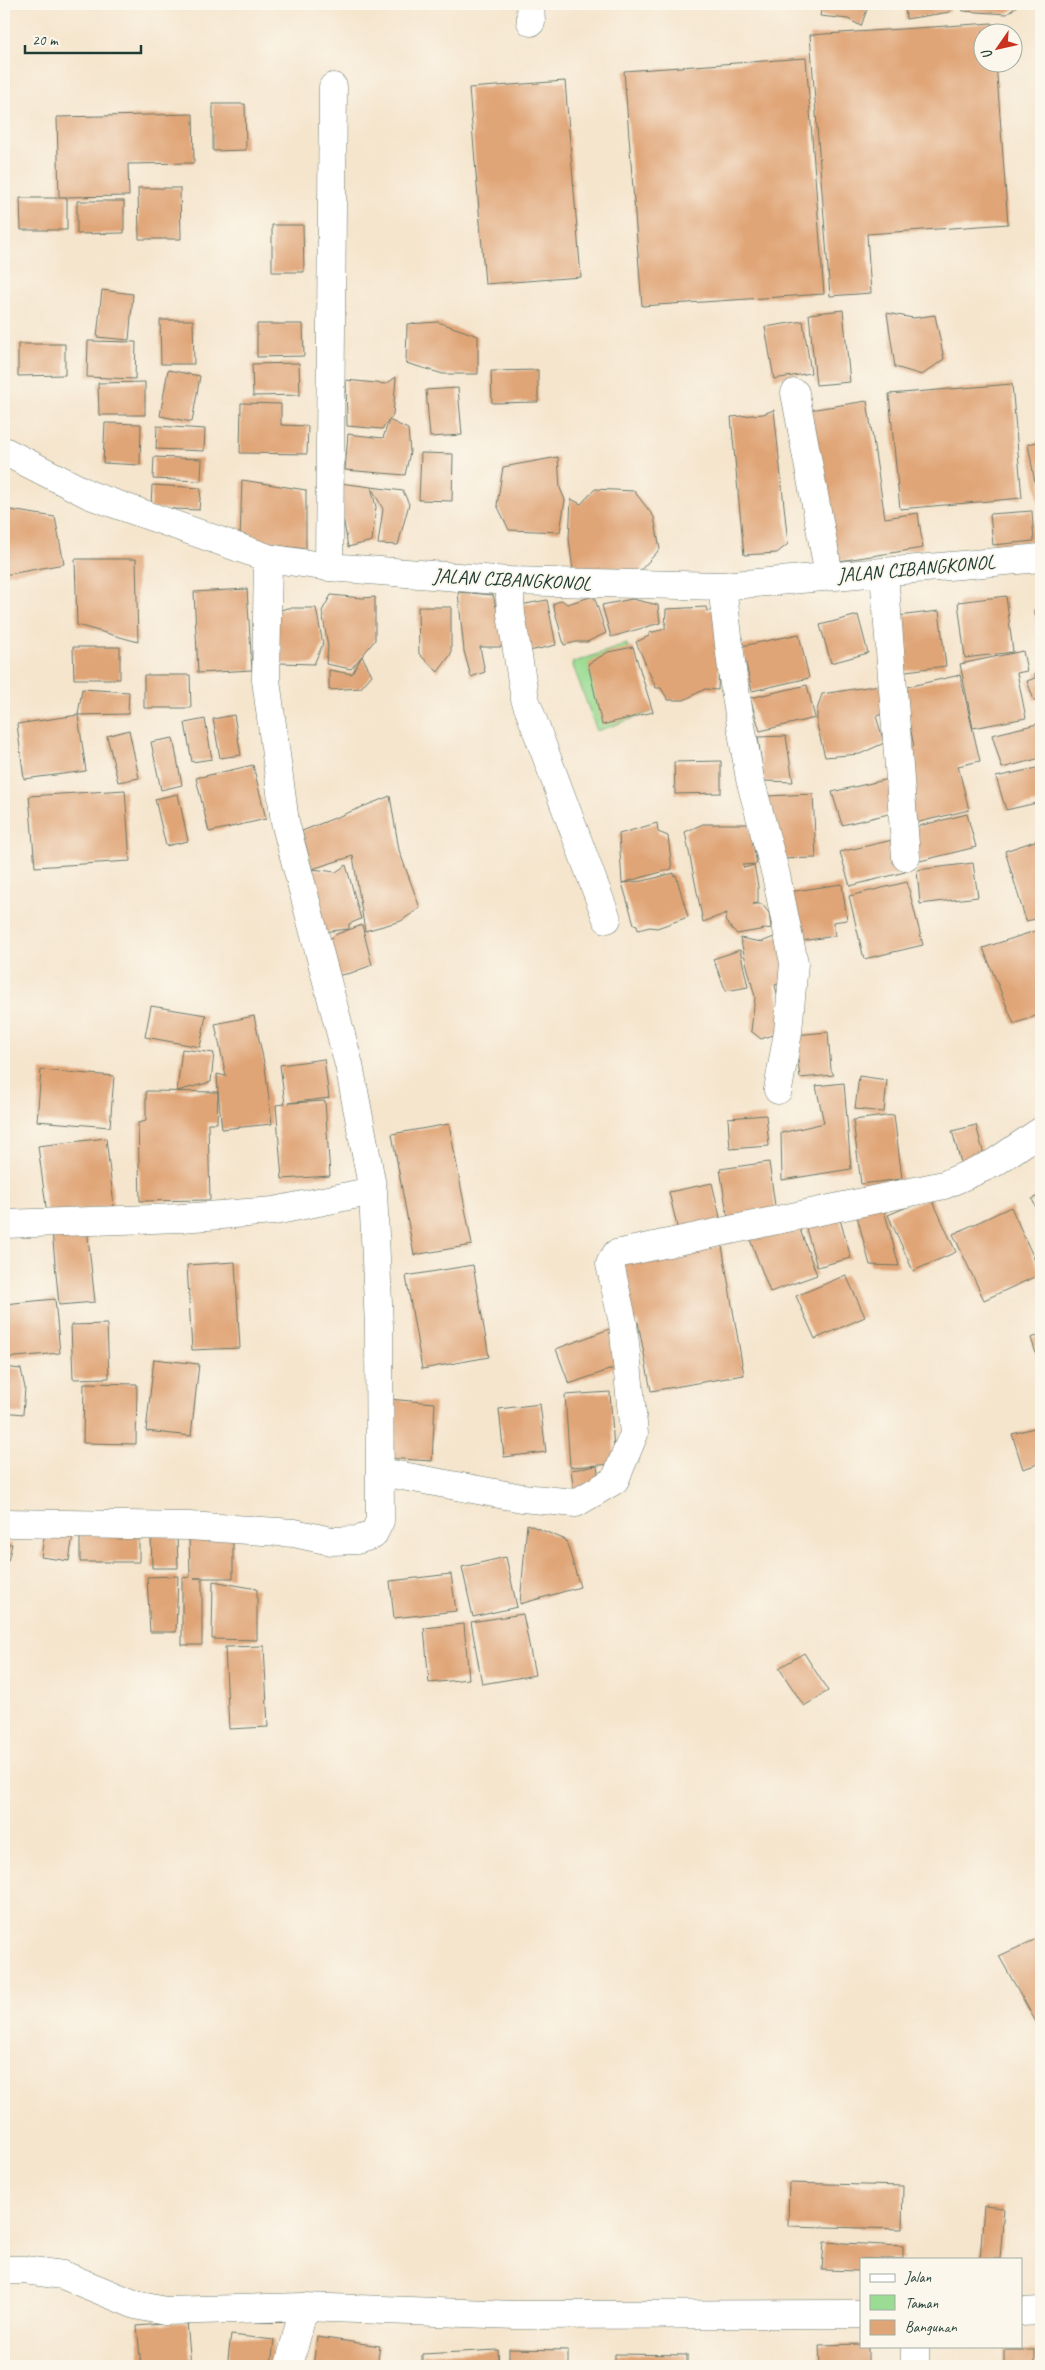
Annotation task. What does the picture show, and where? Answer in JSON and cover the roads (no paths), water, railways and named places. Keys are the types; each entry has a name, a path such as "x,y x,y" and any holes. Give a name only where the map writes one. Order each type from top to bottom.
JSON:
{"street":[{"path":"330,567 333,87"},
{"path":"795,393 829,576"},
{"name":"JALAN CIBANGKONOL","path":"4,451 90,495 268,558 330,567 509,581 722,586 1041,558"},
{"path":"4,1523 189,1526 294,1532 331,1541 357,1540 373,1535 380,1521 382,1472 373,1191 349,1065 286,822 266,680 268,558"},
{"path":"884,573 906,856"},
{"path":"509,581 511,614 526,699 607,919"},
{"path":"722,586 733,678 750,779 776,875 794,963 788,1032 778,1090"},
{"path":"382,1472 522,1498 576,1503 615,1480 634,1434 624,1323 610,1264 616,1254 944,1185 994,1163 1041,1131"},
{"path":"4,1224 182,1218 274,1211 373,1191"},
{"path":"4,2270 24,2270 64,2276 136,2305 165,2311 304,2307 516,2315 860,2314"},
{"path":"290,2366 304,2307"},
{"path":"1022,2312 1041,2311"},
{"path":"914,2348 915,2366"}]}
